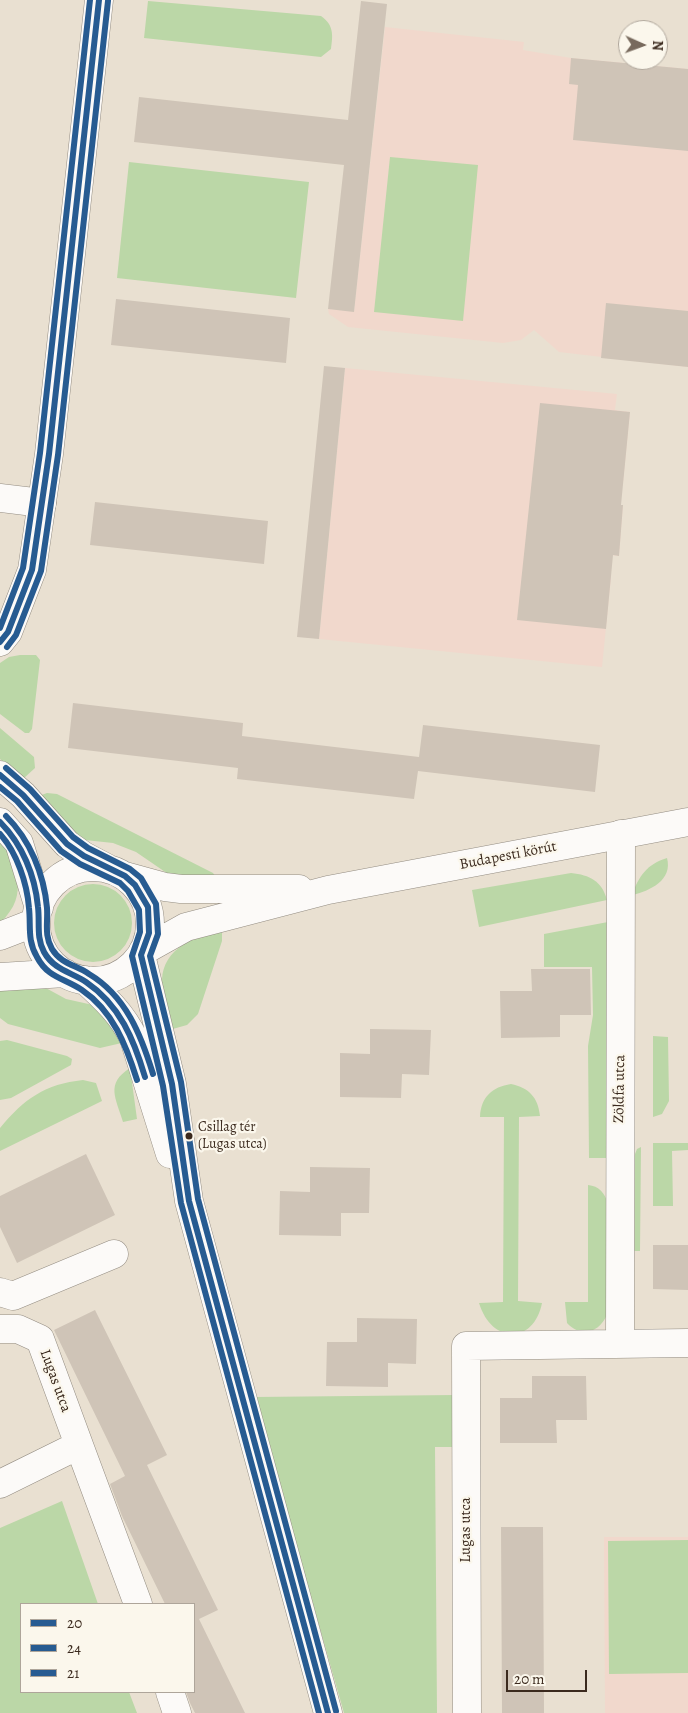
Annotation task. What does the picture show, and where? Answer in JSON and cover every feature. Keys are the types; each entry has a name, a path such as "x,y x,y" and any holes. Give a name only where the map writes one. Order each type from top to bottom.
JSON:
{"street":[{"path":"0,642 8,632 32,570 42,502 99,0"},
{"path":"0,498 42,502"},
{"path":"0,775 23,795 67,844 84,856 117,872 136,885 148,907 150,933 142,953 129,969 100,981 75,977 0,977"},
{"path":"0,822 19,843 38,915 38,937 43,951 52,964 105,997 127,1024 134,1040 163,1137 190,1201"},
{"name":"Budapesti körút","path":"142,953 186,927 328,890 688,822"},
{"name":"Zöldfa utca","path":"620,1344 621,834"},
{"path":"0,936 38,915 46,892 58,879 74,870 91,866 117,872"},
{"name":"Budapesti körút","path":"117,872 164,887 181,889 328,890"},
{"path":"142,953 172,1084 190,1201 328,1713"},
{"path":"6,1294 114,1254"},
{"name":"Lugas utca","path":"9,1329 40,1339 138,1603"},
{"path":"620,1344 688,1343"},
{"name":"Lugas utca","path":"467,1713 466,1346 620,1344"},
{"path":"0,1484 79,1445"},
{"path":"170,1693 177,1713"}],"shaded area":[{"path":"385,27 524,42 523,50 571,58 618,62 618,70 668,70 668,67 688,69 688,367 559,352 534,330 521,340 503,343 348,327 329,314 328,309 354,311"},
{"path":"345,368 617,394 615,410 630,412 623,483 607,504 623,505 619,556 601,554 611,577 602,667 319,639"},
{"path":"604,1537 688,1537 688,1713 605,1713"}],"green space":[{"path":"148,1 321,16 328,23 332,31 331,49 321,57 144,38"},
{"path":"390,157 478,165 463,321 374,312"},
{"path":"129,162 309,182 296,298 117,278"},
{"path":"36,655 40,660 32,729 29,733 25,733 0,714 0,663 9,657"},
{"path":"0,728 34,757 35,768 23,779 0,759"},
{"path":"47,793 57,794 213,873 218,880 174,878 136,852 113,843 85,840 60,824 39,796"},
{"path":"0,832 15,868 18,890 10,912 0,923"},
{"path":"667,858 667,872 663,878 646,891 632,895 638,882 649,867"},
{"path":"571,873 584,875 594,880 602,888 607,900 479,927 472,890"},
{"path":"93,884 108,887 120,896 129,908 132,923 129,938 120,950 108,959 93,962 78,959 66,950 57,938 54,923 57,908 66,896 78,887"},
{"path":"608,922 608,1158 589,1158 588,1046 593,1015 592,967 544,967 544,934"},
{"path":"222,928 222,941 198,1014 187,1025 169,1030 162,986 164,969 168,960 183,945 202,935"},
{"path":"0,985 44,987 66,999 93,1005 126,1042 100,1048 8,1024 0,1018"},
{"path":"653,1036 668,1037 669,1101 662,1114 653,1117"},
{"path":"7,1040 67,1056 72,1059 71,1065 11,1098 0,1100 0,1041"},
{"path":"130,1068 137,1119 123,1122 114,1092 117,1080"},
{"path":"83,1080 96,1083 102,1101 0,1151 0,1128 27,1101 46,1089"},
{"path":"511,1084 523,1088 531,1094 535,1099 540,1116 519,1117 518,1301 542,1303 538,1316 531,1326 522,1332 512,1334 503,1332 493,1326 485,1317 479,1303 503,1302 504,1117 480,1117 481,1110 485,1099 493,1090"},
{"path":"653,1143 688,1143 688,1150 672,1151 673,1206 653,1206"},
{"path":"641,1147 640,1251 634,1251 633,1159 637,1149"},
{"path":"588,1185 601,1191 608,1204 607,1315 604,1321 595,1329 584,1332 578,1331 567,1323 565,1302 588,1302"},
{"path":"455,1395 454,1447 435,1447 437,1713 344,1713 254,1397"},
{"path":"62,1501 98,1603 20,1603 20,1693 129,1693 137,1713 0,1713 0,1528"},
{"path":"688,1540 688,1673 609,1674 608,1541"}],"building":[{"path":"361,1 387,4 354,312 328,309 344,165 134,142 139,97 348,120"},
{"path":"571,58 618,62 618,70 668,70 668,67 688,69 688,151 573,140 578,85 569,84"},
{"path":"116,299 290,318 286,363 111,345"},
{"path":"606,303 688,311 688,367 601,358"},
{"path":"324,366 345,368 319,639 297,637"},
{"path":"540,403 630,412 621,505 623,505 619,556 613,555 606,629 517,620"},
{"path":"95,502 268,521 264,564 90,545"},
{"path":"73,703 243,723 242,736 419,757 423,725 600,745 595,792 418,771 414,799 237,779 238,768 68,748"},
{"path":"531,969 590,969 591,1015 560,1015 560,1037 501,1038 500,991 532,991"},
{"path":"370,1029 431,1030 429,1075 402,1074 401,1098 340,1097 340,1053 370,1054"},
{"path":"86,1154 115,1215 17,1263 0,1227 0,1196"},
{"path":"310,1167 370,1168 369,1213 341,1213 341,1236 279,1235 280,1191 310,1192"},
{"path":"653,1245 688,1245 688,1290 653,1289"},
{"path":"95,1310 167,1455 147,1465 218,1610 199,1619 245,1713 195,1713 190,1703 186,1693 195,1693 195,1603 165,1603 122,1516 110,1484 125,1476 54,1330"},
{"path":"357,1318 417,1319 416,1364 388,1363 388,1387 326,1386 327,1342 357,1342"},
{"path":"532,1376 586,1376 587,1420 556,1420 557,1443 500,1443 500,1398 532,1398"},
{"path":"501,1527 543,1527 544,1713 502,1713"}],"transit line":[{"name":"21","path":"0,628 23,568 40,453 90,0"},
{"name":"20","path":"0,642 8,632 32,570 49,454 99,0"},
{"name":"24","path":"7,647 16,635 41,571 58,455 108,1"},
{"name":"21","path":"6,768 30,789 73,837 88,848 130,869 141,878 156,904 158,934 150,956 181,1082 198,1199 336,1711"},
{"name":"20","path":"0,775 23,795 67,844 84,856 125,876 135,885 148,907 149,933 141,955 172,1084 189,1201 328,1713"},
{"name":"24","path":"0,787 17,801 61,851 80,864 120,883 128,891 139,910 140,932 132,956 163,1086 181,1203 319,1713"},
{"name":"21","path":"6,816 15,825 29,847 39,870 47,908 47,934 52,949 64,961 84,971 113,993 137,1031 153,1074"},
{"name":"20","path":"0,822 21,850 34,883 39,913 40,941 44,952 53,963 98,991 117,1012 136,1050 145,1077"},
{"name":"24","path":"0,834 11,850 20,869 28,898 32,945 37,957 51,974 82,990 102,1008 110,1018 123,1042 137,1080"}],"place":[{"name":"Csillag tér (Lugas utca)","path":"189,1136"}]}
